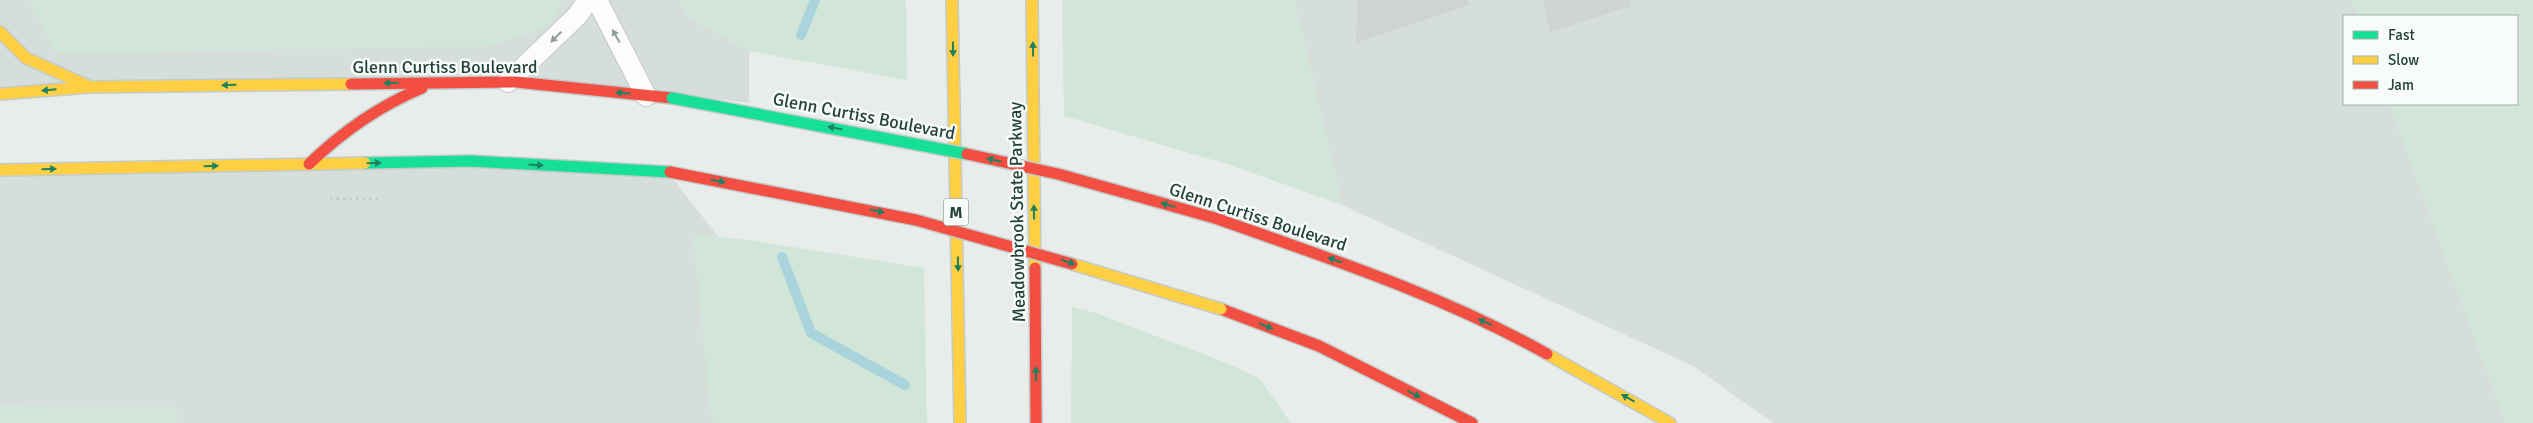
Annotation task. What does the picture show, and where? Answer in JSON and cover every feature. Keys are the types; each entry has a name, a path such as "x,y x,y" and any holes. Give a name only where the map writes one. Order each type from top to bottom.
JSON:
{"main road":[{"name":"M","path":"952,0 960,423"},
{"name":"Meadowbrook State Parkway","path":"1032,0 1036,423"},
{"path":"0,32 26,58 90,86"},
{"name":"Glenn Curtiss Boulevard","path":"0,94 90,86 508,82 672,98 950,150 1058,174 1215,218 1383,277 1512,334 1670,423"},
{"path":"309,164 332,142 375,109 435,83"},
{"path":"0,170 470,161 670,172 916,220 997,241 1221,309 1319,346 1472,423"}],"lane":[{"path":"508,82 578,15 588,0"},
{"path":"597,0 646,96"}],"path":[{"path":"330,199 381,199"}],"shaded area":[{"path":"0,0 679,0 687,16 749,51 749,103 536,77 0,89"},
{"path":"1294,0 2352,0 2358,15 2343,15 2343,105 2390,105 2506,423 1773,423 1693,366 1342,205"},
{"path":"470,161 673,179 766,298 765,423 0,423 0,170"}],"green space":[{"path":"28,0 562,0 549,27 488,46 56,54"},
{"path":"679,0 906,0 907,80 749,51 687,16"},
{"path":"1062,0 1294,0 1342,205 1230,165 1064,116"},
{"path":"2352,0 2533,0 2533,423 2506,423 2390,105 2518,105 2518,15 2358,15"},
{"path":"693,235 749,240 924,268 927,423 716,423 711,415"},
{"path":"1072,307 1093,312 1232,365 1260,379 1291,423 1071,423"},
{"path":"0,406 177,407 177,423 0,423"}],"building":[{"path":"1357,0 1468,0 1469,5 1356,43"},
{"path":"1543,0 1630,0 1631,6 1550,32"}],"waterway":[{"path":"801,35 815,0"},
{"path":"782,257 811,333 905,385"}],"traffic: fast":[{"path":"672,98 967,154"},
{"path":"365,163 470,161 670,172"}],"traffic: slow":[{"path":"952,0 960,423"},
{"path":"1032,0 1035,268"},
{"path":"0,32 26,58 88,86"},
{"path":"0,94 89,87 351,84"},
{"path":"0,170 365,163"},
{"path":"1072,264 1221,309"},
{"path":"1547,354 1670,423"}],"traffic: jam":[{"path":"351,84 516,82 672,98"},
{"path":"309,164 362,120 422,88"},
{"path":"967,154 1058,174 1215,218"},
{"path":"670,172 916,220 1072,264"},
{"path":"1215,218 1342,263 1426,296 1467,313 1547,354"},
{"path":"1035,268 1036,423"},
{"path":"1221,309 1319,346 1472,423"}]}
